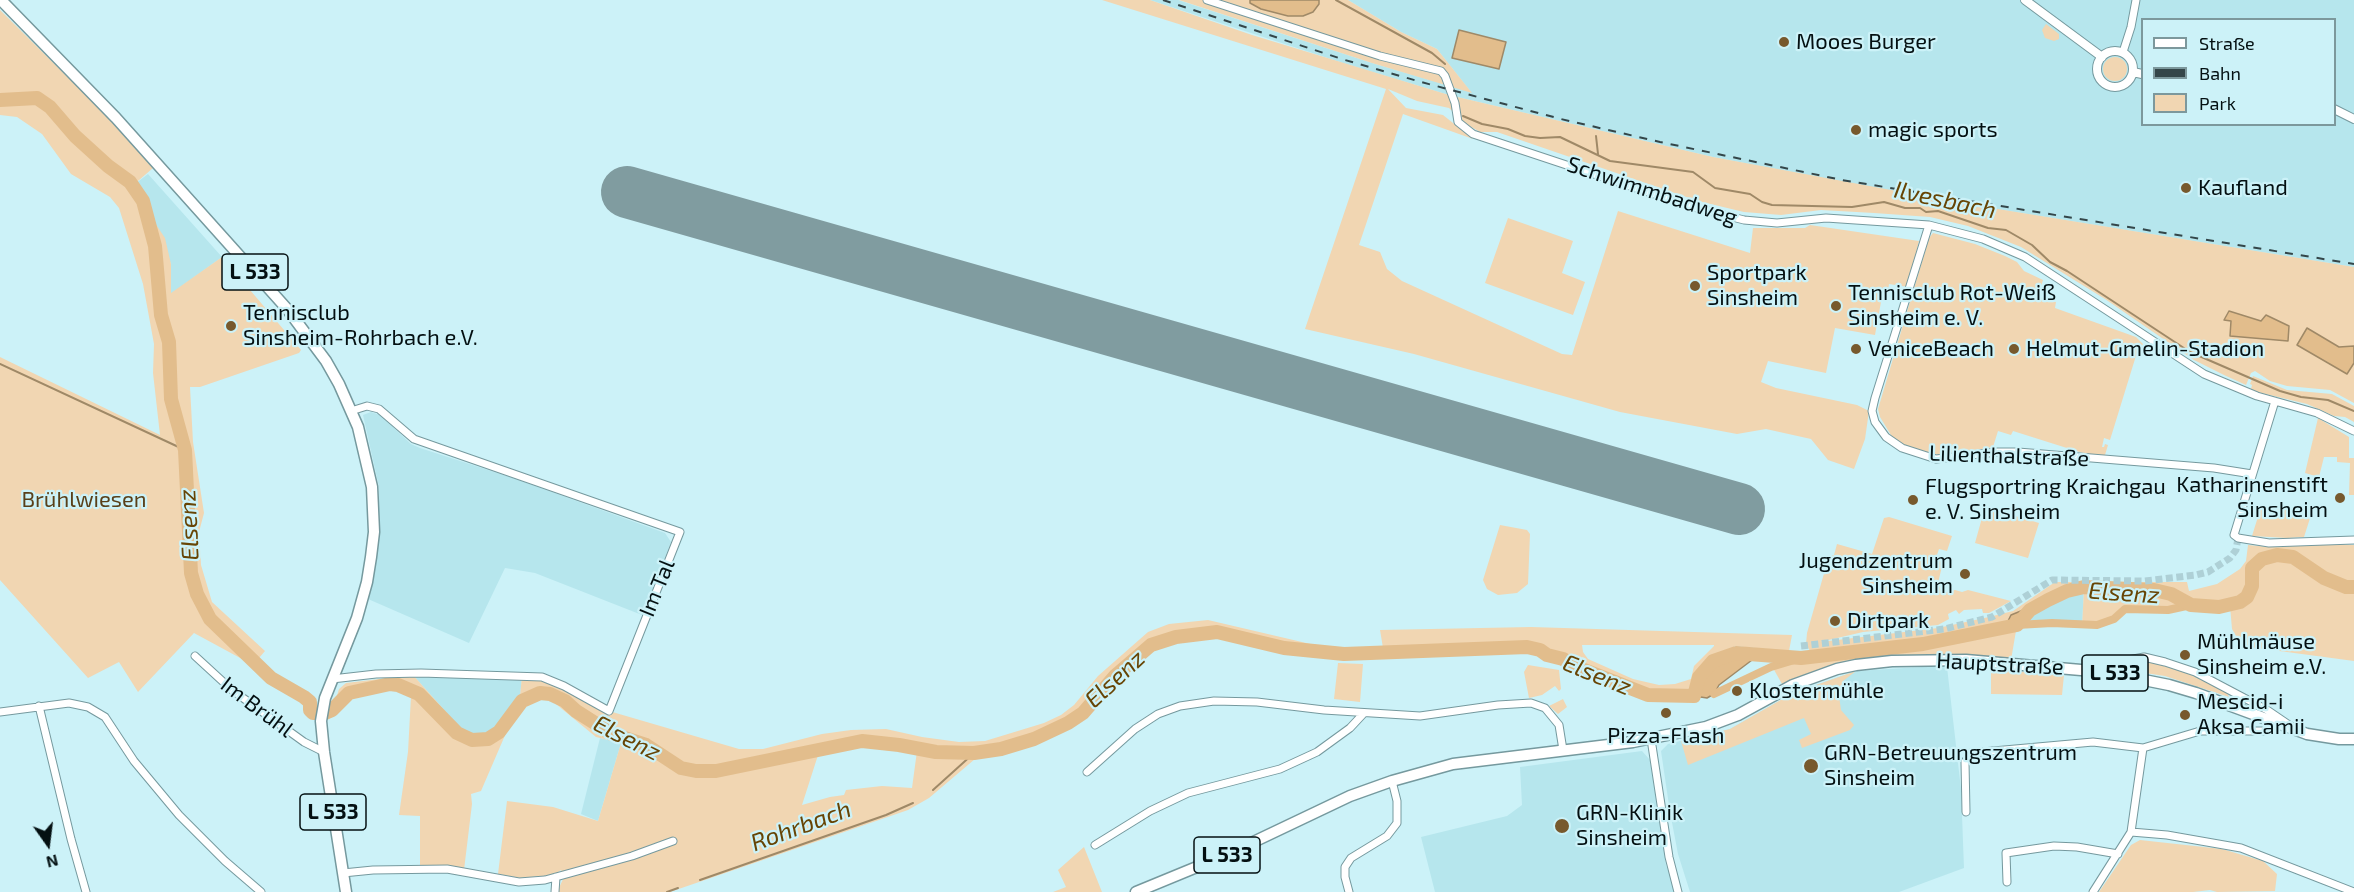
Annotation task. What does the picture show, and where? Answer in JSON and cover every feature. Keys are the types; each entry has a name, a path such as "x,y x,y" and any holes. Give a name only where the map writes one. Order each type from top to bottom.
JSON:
{"main road":[{"name":"L 533","path":"1,0 175,181 288,310 326,361 351,411 364,450 372,487 374,514 368,582 357,618 325,699 322,732 346,892"},
{"name":"Hauptstraße","path":"1651,739 1717,724 1793,685 1837,669 1892,661 1966,660 2104,672 2187,690 2295,730 2320,736 2354,739"},
{"name":"L 533","path":"1136,892 1218,859 1350,796 1392,781 1453,764 1651,739"}],"street":[{"name":"Schwimmbadweg","path":"1207,0 1380,56 1441,71 1449,85 1458,122 1473,134 1693,207 1744,220 1777,223 1826,218 1929,225 1983,240 2025,257 2204,374 2238,389 2317,413 2354,431"},
{"path":"2025,0 2102,57"},
{"path":"2123,52 2136,0"},
{"path":"2112,51 2123,52 2130,58 2138,73 2125,84 2110,87 2102,81 2097,72 2102,57 2112,51"},
{"path":"2336,110 2354,119"},
{"name":"Lilienthalstraße","path":"1929,225 1876,391 1872,411 1875,422 1886,437 1902,448 1936,459 2018,452 2214,468 2252,474"},
{"path":"2275,400 2234,535 2238,538 2269,543 2354,540"},
{"name":"Im Tal","path":"332,679 421,673 543,677 609,711 680,532 414,440 379,409 367,406 351,411"},
{"name":"Im Brühl","path":"195,656 232,690 304,742 324,753"},
{"path":"2104,672 2117,662 2144,657 2165,662 2195,672 2215,682 2283,719 2295,730"},
{"path":"1087,772 1135,729 1158,714 1180,706 1214,701 1257,702 1364,713 1420,716 1498,705 1531,703 1545,708 1559,725 1563,750"},
{"path":"0,712 69,703 88,707 105,717 134,761 179,815 225,861 261,892"},
{"path":"39,706 86,892"},
{"path":"1095,845 1150,811 1188,793 1280,770 1317,752 1350,728 1364,713"},
{"path":"1966,812 1965,762 1971,753 2093,742 2143,748 2200,731 2271,731 2278,724"},
{"path":"1651,739 1669,857 1678,892"},
{"path":"2093,892 2131,832 2139,789 2143,748"},
{"path":"1349,892 1345,877 1346,867 1351,858 1387,836 1397,823 1397,801 1392,781"},
{"path":"2131,832 2167,835 2241,849 2354,892"},
{"path":"343,873 373,870 447,869 519,882 556,877 632,856 673,841"},
{"path":"2007,882 2006,853 2054,846 2077,847 2118,854"},
{"path":"555,892 556,877"}],"shaded area":[{"path":"1150,0 1178,0 1372,63 1471,92 1437,49 1401,32 1348,0 2354,0 2354,267 1923,197 1713,157 1449,95"},
{"path":"1250,0 1319,0 1319,4 1313,12 1303,16 1288,16 1261,9 1250,3"},
{"path":"1459,30 1506,42 1499,69 1452,58"},
{"path":"148,174 222,257 171,294 171,264 150,217 131,187"},
{"path":"2229,311 2261,321 2266,315 2289,326 2288,341 2230,336 2231,321 2224,320"},
{"path":"2307,328 2339,347 2354,346 2354,363 2347,374 2297,345"},
{"path":"371,412 380,415 411,444 420,448 516,479 665,533 671,542 642,615 535,573 505,568 469,643 368,599 378,548 379,522 379,487 363,415"},
{"path":"2084,587 2082,627 2050,624 2017,625 2030,610 2067,591"},
{"path":"2048,600 2030,610 2017,625 2006,625 2011,615"},
{"path":"1742,652 1760,654 1719,685 1714,694 1707,698 1694,696 1699,677 1713,661"},
{"name":"GRN-Betreuungszentrum Sinsheim","path":"1947,667 1961,789 1964,868 1899,892 1690,892 1678,854 1670,812 1661,751 1668,744 1730,729 1793,693 1856,671"},
{"path":"420,671 502,672 522,676 520,697 490,734 472,738 462,730 413,675"},
{"path":"600,738 621,743 598,821 581,814"},
{"name":"GRN-Klinik Sinsheim","path":"1642,751 1650,760 1666,865 1677,892 1435,892 1421,837 1507,816 1522,805 1520,767"}],"green space":[{"path":"1102,0 1150,0 1252,35 1449,95 1713,157 1961,203 2354,267 2354,403 2330,390 2287,386 2270,381 2255,371 2251,373 2246,385 2224,375 2194,360 2105,299 2021,247 1968,226 1930,217 1874,213 1821,210 1781,215 1744,212 1698,201 1497,132 1480,132 1466,124 1449,108 1417,101 1388,89 1406,108 1443,115 1473,139 1403,114 1359,245 1380,252 1387,269 1402,281 1562,354 1572,355 1618,211 1750,253 1753,228 1805,228 1810,225 1919,241 1908,287 1889,284 1888,291 1883,291 1875,335 1835,328 1826,373 1768,361 1761,382 1776,388 1857,405 1869,411 1865,439 1854,469 1828,460 1811,439 1766,429 1737,434 1620,412 1414,354 1305,329 1386,89"},
{"path":"1179,0 1348,0 1401,32 1437,49 1472,93 1372,63"},
{"name":"Brühlwiesen","path":"0,10 118,127 153,168 131,187 165,238 171,264 171,293 222,257 301,350 299,353 200,387 190,387 193,442 204,513 199,532 201,565 212,602 265,651 253,665 194,633 138,692 119,662 88,678 0,580 0,357 160,435 153,373 154,344 143,284 119,208 110,197 71,174 42,134 17,117 0,115"},
{"path":"2046,24 2059,34 2059,39 2054,41 2045,38 2042,30"},
{"path":"2115,57 2124,60 2127,69 2124,78 2115,81 2106,78 2103,69 2106,60"},
{"path":"1508,218 1573,241 1562,273 1585,282 1573,315 1485,283"},
{"name":"Helmut-Gmelin-Stadion","path":"1933,233 1975,244 2017,262 2024,271 2043,280 2038,297 2056,302 2055,308 2136,337 2143,344 2139,346 2110,440 2104,438 2102,447 2105,444 2108,445 2105,455 2089,455 2013,431 2011,435 1998,431 1993,447 1943,456 1913,449 1894,440 1880,417 1878,409 1929,238"},
{"path":"2253,376 2287,390 2332,394 2354,406 2354,422 2307,404 2245,389 2231,383 2232,381 2251,389"},
{"path":"2318,418 2349,437 2349,458 2354,458 2354,495 2349,495 2350,463 2337,462 2337,457 2324,457 2319,477 2305,473"},
{"path":"1985,507 2039,523 2028,558 1975,543"},
{"path":"2261,507 2312,512 2304,537 2252,536"},
{"path":"1889,517 1952,536 1947,551 1939,549 1937,555 1944,558 1938,583 1942,593 1968,590 2011,601 1989,613 1983,613 1982,609 1964,610 1959,614 1956,610 1948,614 1949,619 1938,625 1863,632 1820,642 1938,628 2013,611 2055,582 2187,582 2189,591 2217,584 2240,569 2246,561 2248,545 2269,547 2335,544 2354,545 2354,661 2242,646 2232,629 2230,606 2214,611 2193,605 2169,611 2122,612 2116,621 2100,626 2082,627 2084,588 2067,591 2025,608 2007,621 2005,626 2017,625 2011,660 1909,655 1866,658 1840,663 1782,684 1773,668 1814,658 1806,644 1807,633 1829,556 1834,555 1837,544 1872,554 1884,518"},
{"path":"1500,525 1527,530 1530,534 1528,584 1517,593 1498,595 1487,589 1483,580"},
{"path":"1208,620 1319,646 1353,649 1383,648 1380,630 1531,627 1792,635 1789,651 1734,646 1736,653 1713,661 1699,677 1693,697 1671,699 1624,692 1574,669 1527,652 1444,651 1367,658 1321,657 1217,634 1175,639 1153,645 1117,676 1083,715 1047,734 975,759 929,798 908,810 670,892 557,892 564,877 561,870 554,875 520,878 498,874 507,801 553,807 598,821 621,743 596,737 545,695 530,699 506,733 481,791 471,794 472,804 464,870 420,866 420,816 399,815 408,752 411,696 394,689 375,690 346,696 335,702 339,689 346,683 413,675 462,730 472,738 490,734 516,704 520,696 522,676 542,677 609,711 739,749 763,749 822,734 851,730 886,729 959,742 985,741 1044,723 1061,715 1074,705 1098,676 1148,632 1169,624","holes":["1582,645 1714,645 1714,646 1694,666 1691,679 1675,684 1659,685 1633,679 1588,659 1583,652","858,746 917,751 912,788 882,786 846,790 844,795 802,805 819,752"]},
{"path":"2145,660 2185,672 2227,692 2229,697 2165,676 2112,668 2118,663"},
{"path":"1338,663 1363,664 1360,702 1334,699"},
{"path":"1528,665 1559,670 1561,689 1559,691 1555,686 1542,695 1529,698 1524,672"},
{"path":"1991,669 2064,675 2062,695 1991,694"},
{"path":"1856,671 1843,681 1839,696 1841,710 1854,725 1850,730 1802,748 1799,740 1811,734 1804,718 1688,765 1681,741 1730,729 1793,693"},
{"path":"1563,699 1567,707 1558,714 1549,706"},
{"path":"2140,840 2222,849 2263,861 2277,874 2275,891 2099,892 2131,845"},
{"path":"1084,847 1102,892 1053,892 1066,887 1058,870"}],"waterway":[{"name":"Ilvesbach","path":"1336,0 1432,53 1445,64"},
{"name":"Elsenz","path":"0,100 37,98 50,107 75,136 108,166 130,182 143,201 155,246 161,315 169,342 171,399 185,450 191,573 197,594 210,619 271,678 310,702 310,710 313,713 325,713 332,710 349,693 390,684 398,685 419,694 457,733 472,740 488,739 499,732 522,701 540,693 550,694 565,701 576,711 612,734 646,745 681,768 716,771 862,741 936,752 974,753 1001,749 1034,739 1068,723 1083,713 1115,676 1151,645 1176,637 1217,632 1284,648 1344,654 1527,647 1563,659 1574,666 1648,695 1694,696 1699,677 1713,661 1736,653 1801,658 1923,644 2017,625 2030,610 2067,591 2084,587 2154,590 2171,594 2191,605 2219,607 2240,602 2247,597 2252,586 2252,568 2262,559 2277,555 2293,557 2324,578 2346,587 2354,587"},
{"name":"Ilvesbach","path":"1463,116 1525,136 1560,137 1610,161 1693,172 1715,188 1750,194 1772,205 1852,207 1884,202 1905,208 1920,208 1926,212 1938,211 1988,228 2006,230 2032,245 2050,262 2190,352 2280,391 2301,397 2328,400 2354,411"},
{"path":"1596,136 1598,154"},
{"path":"0,364 185,450"},
{"path":"2017,625 2052,623 2097,625 2114,619 2125,609 2168,610 2191,605"},
{"path":"1714,694 1771,667 1801,658"},
{"name":"Rohrbach","path":"933,790 974,753"},
{"name":"Rohrbach","path":"700,880 886,815 913,803"},
{"name":"Rohrbach","path":"667,892 678,888"}],"runway":[{"path":"627,192 1739,509"}],"tunnel":[{"path":"1801,646 1944,629 1992,617 2052,580 2145,581 2196,575 2208,572 2230,558 2236,550 2238,538"}],"railway":[{"path":"1163,0 1345,60 1421,82 1660,142 1842,180 2354,264"}],"place":[{"name":"Mooes Burger","path":"1784,42"},
{"name":"magic sports","path":"1856,130"},
{"name":"Kaufland","path":"2186,188"},
{"name":"Sportpark Sinsheim","path":"1695,286"},
{"name":"Tennisclub Rot-Weiß Sinsheim e. V.","path":"1836,306"},
{"name":"Tennisclub Sinsheim-Rohrbach e.V.","path":"231,326"},
{"name":"VeniceBeach","path":"1856,349"},
{"name":"Helmut-Gmelin-Stadion","path":"2014,349"},
{"name":"Katharinenstift Sinsheim","path":"2340,498"},
{"name":"Flugsportring Kraichgau e. V. Sinsheim","path":"1913,500"},
{"name":"Jugendzentrum Sinsheim","path":"1965,574"},
{"name":"Dirtpark","path":"1835,621"},
{"name":"Mühlmäuse Sinsheim e.V.","path":"2185,655"},
{"name":"Klostermühle","path":"1737,691"},
{"name":"Pizza-Flash","path":"1666,713"},
{"name":"Mescid-i Aksa Camii","path":"2185,715"},
{"name":"GRN-Betreuungszentrum Sinsheim","path":"1811,766"},
{"name":"GRN-Klinik Sinsheim","path":"1562,826"}]}
